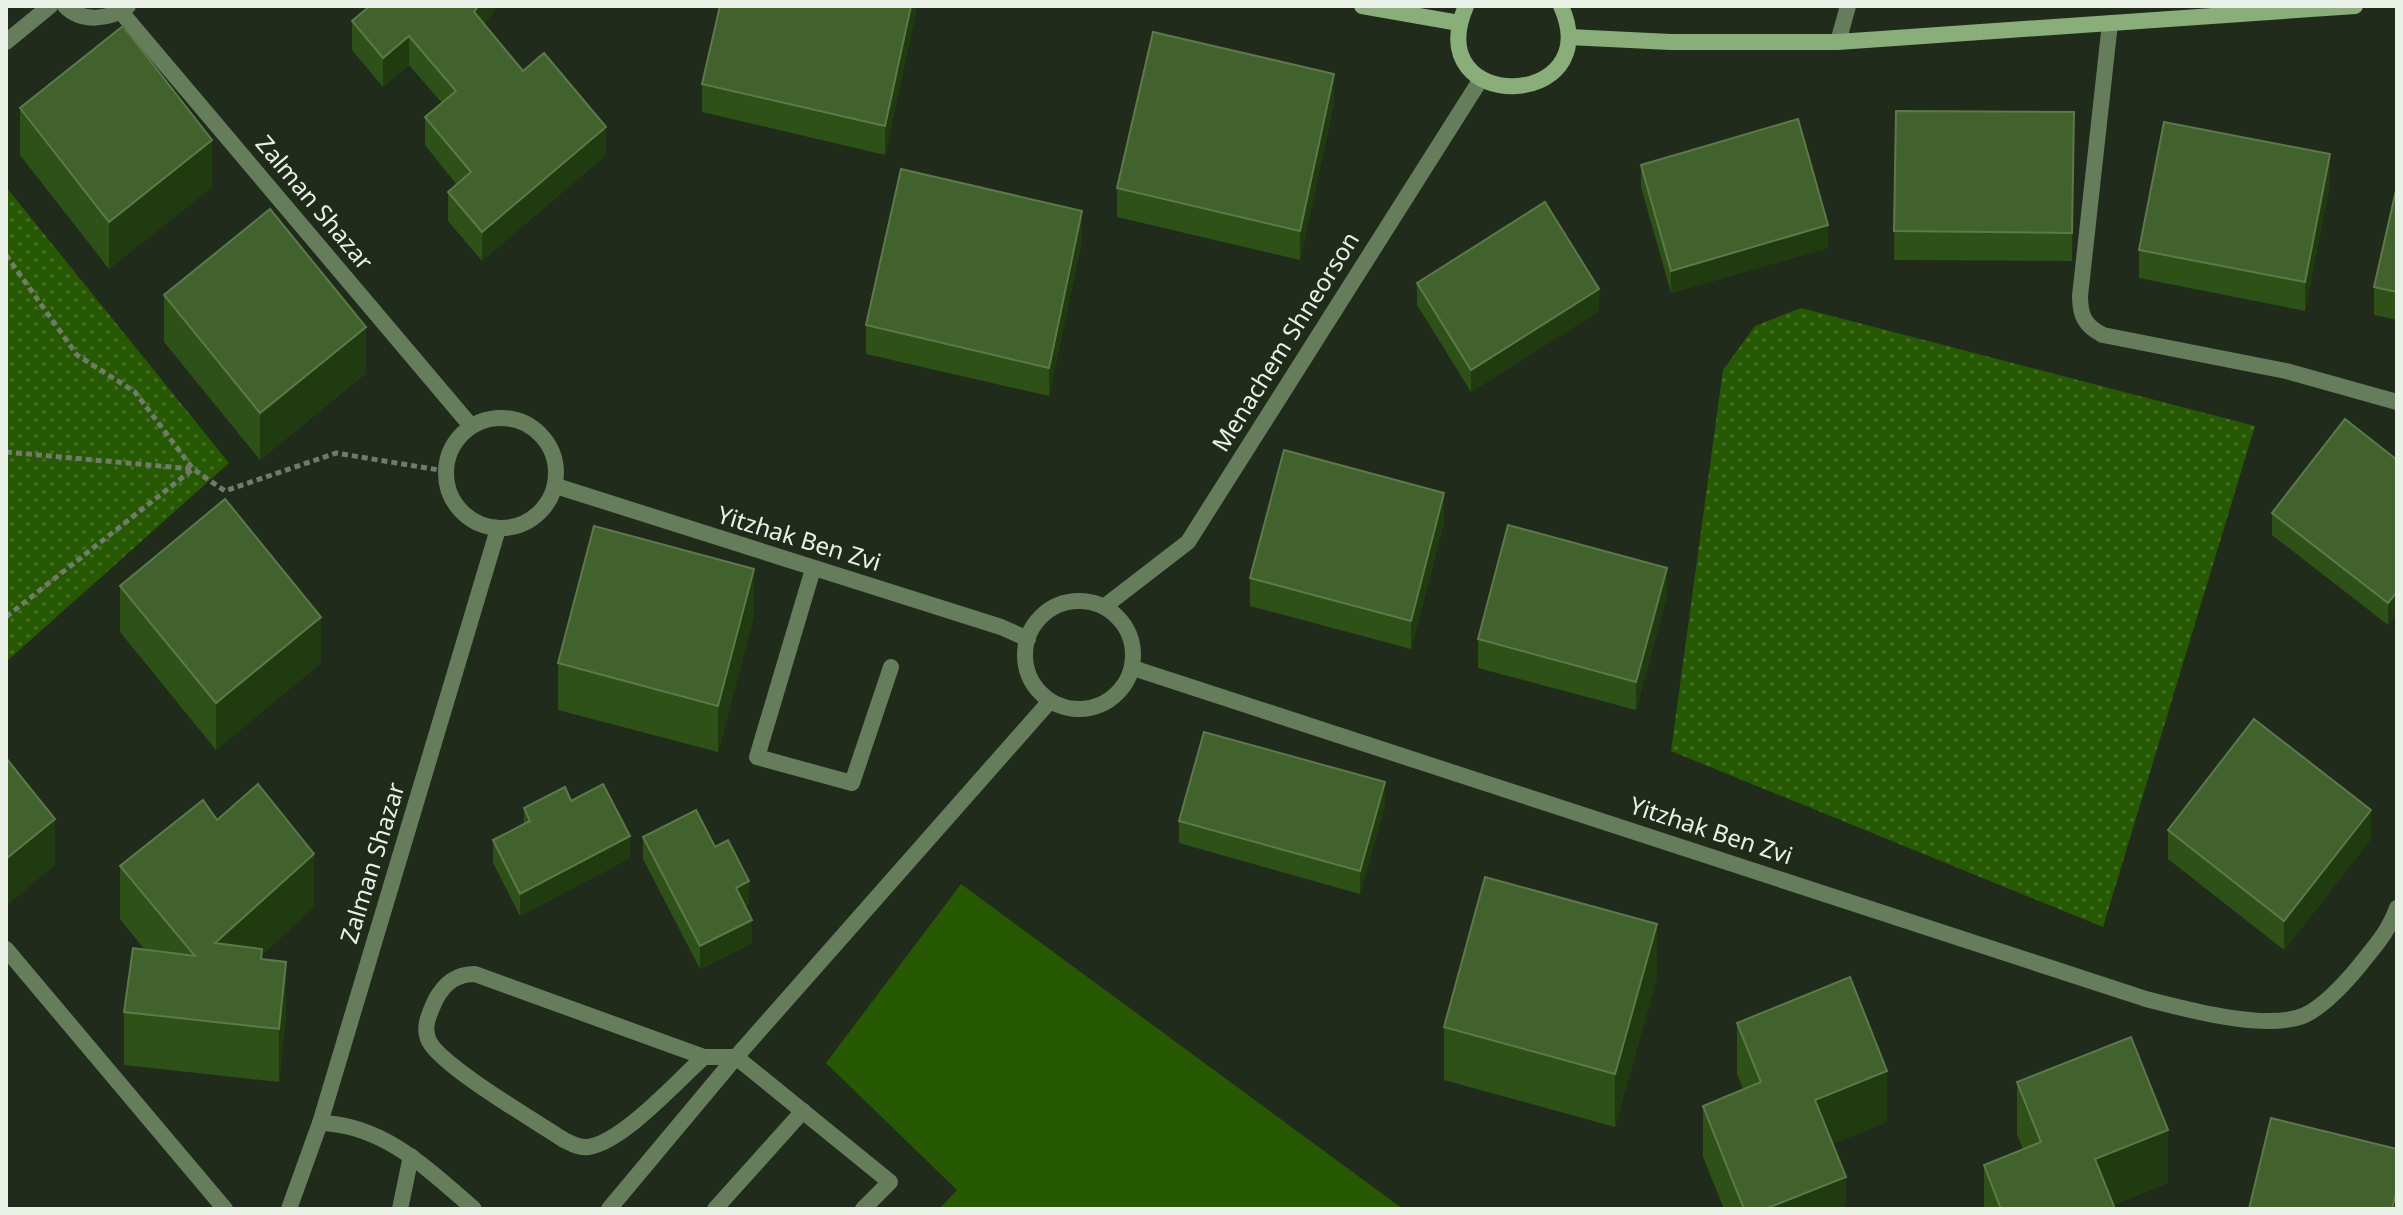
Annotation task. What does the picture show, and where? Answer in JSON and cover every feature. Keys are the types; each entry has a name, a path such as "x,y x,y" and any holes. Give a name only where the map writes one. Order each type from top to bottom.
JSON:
{"street":[{"path":"6,42 50,6"},
{"path":"65,6 86,17 104,18 124,9"},
{"path":"1362,6 1459,23"},
{"path":"1466,6 1459,23 1458,42 1465,61 1481,79 1493,86 1512,89 1531,86 1548,77 1561,62 1569,37 1561,6"},
{"path":"1838,42 1848,6"},
{"path":"1569,37 1670,42 1838,42 2355,6"},
{"name":"Zalman Shazar","path":"124,9 471,426"},
{"path":"2110,23 2080,296 2080,312 2089,328 2103,335 2286,371 2397,402"},
{"name":"Menachem Shneorson","path":"1105,606 1188,542 1481,79"},
{"path":"490,418 508,418 527,423 543,435 553,451 556,486 548,504 535,518 517,527 498,529 471,521 457,507 448,490 445,471 457,439 471,426 490,418"},
{"name":"Yitzhak Ben Zvi","path":"556,486 1001,627 1028,639"},
{"name":"Zalman Shazar","path":"289,1209 320,1123 498,529"},
{"path":"813,569 757,757 852,783 891,667"},
{"path":"1086,601 1105,606 1119,618 1130,634 1133,668 1125,685 1112,699 1095,708 1077,710 1050,701 1036,689 1027,672 1028,639 1036,622 1050,609 1068,602 1086,601"},
{"name":"Yitzhak Ben Zvi","path":"1133,668 2146,999 2218,1017 2278,1020 2305,1015 2344,984 2391,928 2397,908"},
{"path":"609,1209 736,1057 1050,701"},
{"path":"6,949 225,1209"},
{"path":"704,1057 617,1133 592,1146 580,1147 446,1060 429,1042 426,1027 436,1000 447,983 459,976 475,974 704,1057 736,1057 890,1182 863,1209"},
{"path":"715,1209 803,1111"},
{"path":"320,1123 359,1130 411,1156 474,1209"},
{"path":"400,1209 411,1156"}],"path":[{"path":"6,255 77,355 135,392 193,469 225,491 336,453 445,471"},
{"path":"6,452 193,469"},
{"path":"6,617 193,469"}],"green space":[{"path":"6,187 229,463 6,662"},
{"path":"1801,308 2255,426 2103,927 1671,751 1723,370 1755,326"},
{"path":"961,884 1403,1209 939,1209 957,1190 826,1063"}],"building":[{"path":"370,6 478,6 474,12 523,71 544,53 606,127 482,232 448,192 471,172 425,117 456,91 409,36 383,58 352,21"},
{"path":"720,6 911,6 885,126 702,84"},
{"path":"123,26 212,140 109,222 20,108"},
{"path":"1153,32 1334,74 1300,231 1117,188"},
{"path":"1896,111 2074,112 2072,233 1894,231"},
{"path":"1798,119 1828,225 1671,271 1641,165"},
{"path":"2164,122 2330,154 2305,282 2139,250"},
{"path":"901,169 1082,211 1049,368 866,325"},
{"path":"2397,186 2397,292 2374,287"},
{"path":"1545,202 1599,289 1471,370 1417,283"},
{"path":"270,209 366,327 260,413 164,295"},
{"path":"2345,419 2397,460 2397,592 2388,603 2272,513"},
{"path":"1284,450 1444,493 1411,621 1250,578"},
{"path":"225,499 321,617 216,703 120,586"},
{"path":"1508,525 1667,568 1636,682 1478,639"},
{"path":"594,526 754,569 718,706 558,663"},
{"path":"2254,719 2371,810 2284,921 2168,830"},
{"path":"1204,732 1385,782 1360,871 1179,821"},
{"path":"6,758 55,819 6,859"},
{"path":"258,784 314,854 215,943 262,949 261,959 286,962 279,1029 124,1012 133,948 195,956 120,866 203,800 217,820"},
{"path":"603,784 630,836 520,894 493,840 530,821 524,808 565,787 571,801"},
{"path":"696,810 715,847 728,840 749,881 736,888 752,920 700,946 643,837"},
{"path":"1485,877 1657,924 1615,1074 1444,1027"},
{"path":"1850,977 1887,1071 1815,1100 1846,1177 1765,1209 1744,1209 1703,1106 1761,1082 1737,1023"},
{"path":"2131,1037 2168,1130 2095,1159 2115,1209 2001,1209 1984,1165 2041,1142 2017,1082"},
{"path":"2271,1118 2397,1149 2397,1189 2392,1209 2249,1209"}]}
